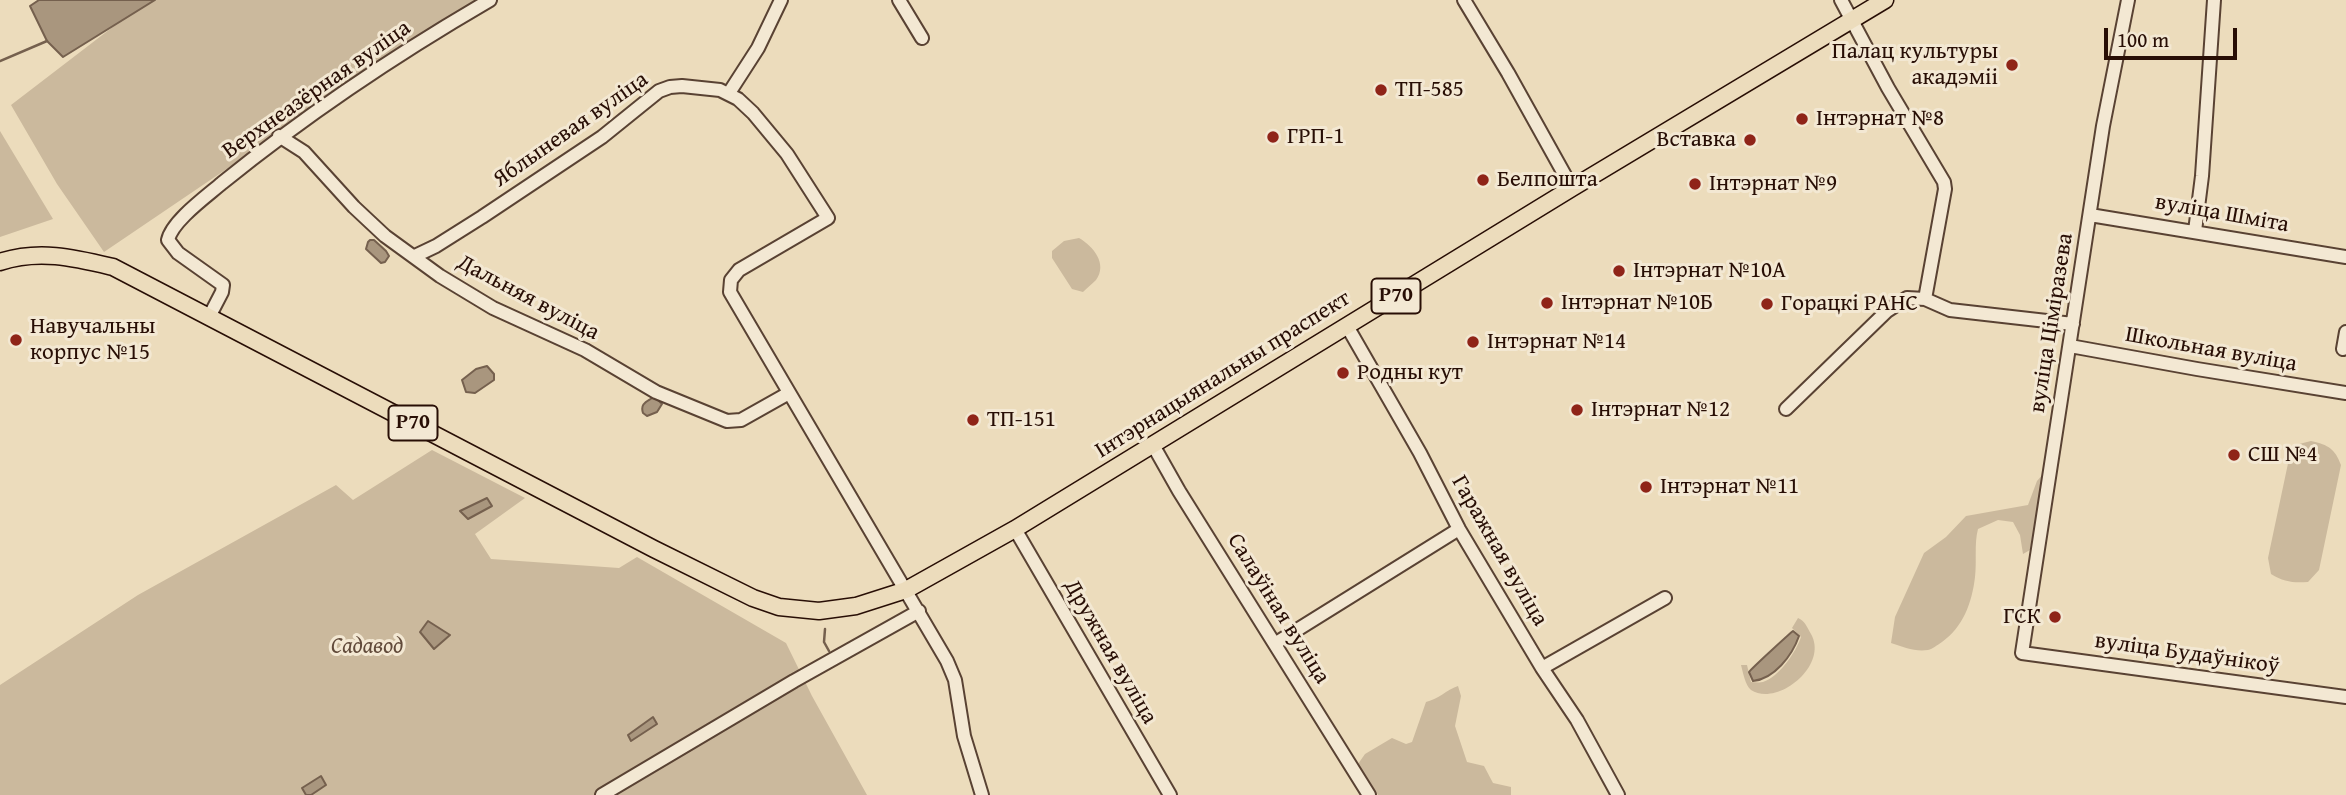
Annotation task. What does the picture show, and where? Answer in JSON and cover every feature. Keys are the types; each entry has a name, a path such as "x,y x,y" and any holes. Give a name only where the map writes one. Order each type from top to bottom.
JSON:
{"main road":[{"name":"Інтэрнацыянальны праспект","path":"906,590 1015,529 1885,0"},
{"name":"Р70","path":"0,262 40,255 70,256 113,267 654,550 753,598 779,607 819,611 856,606 906,590"}],"street":[{"name":"Верхнеазёрная вуліца","path":"209,317 223,285 178,253 168,240 170,233 199,202 279,136 452,22 491,0"},
{"path":"781,0 758,48 729,93 767,129 801,174 828,218 744,267 731,280 731,297 919,611 956,680 964,736 982,795"},
{"path":"899,0 922,38"},
{"path":"1464,0 1508,72 1572,188"},
{"path":"1841,0 1888,88 1944,182 1945,189 1925,299"},
{"name":"вуліца Ціміразева","path":"2022,653 2103,126 2128,0"},
{"path":"2195,231 2202,176 2214,0"},
{"name":"Яблыневая вуліца","path":"415,256 451,237 602,137 659,91 682,86 729,93"},
{"name":"Дальняя вуліца","path":"279,136 304,152 354,207 385,236 440,276 493,308 585,350 656,392 727,421 741,420 789,393"},
{"name":"вуліца Шміта","path":"2090,215 2346,257"},
{"path":"1786,409 1887,311 1907,298 1925,299 1950,310 2073,324"},
{"name":"Гаражная вуліца","path":"1347,326 1420,453 1459,530 1542,668 1577,720 1618,795"},
{"path":"2343,349 2346,332"},
{"name":"Школьная вуліца","path":"2070,346 2346,393"},
{"name":"Салаўіная вуліца","path":"1153,445 1369,795"},
{"name":"Дружная вуліца","path":"1015,529 1170,795"},
{"path":"1276,643 1459,530"},
{"path":"1542,668 1665,598"},
{"path":"602,795 794,681 919,611"},
{"name":"вуліца Будаўнікоў","path":"2022,653 2346,697"}],"green space":[{"path":"148,0 476,0 104,252 57,184 11,105"},
{"path":"0,131 53,219 0,237"},
{"path":"1079,238 1094,251 1100,262 1096,280 1083,292 1072,289 1052,258 1052,251 1064,241"},
{"path":"2311,441 2330,448 2341,465 2319,570 2308,582 2293,582 2271,574 2268,558 2290,454 2299,444"},
{"name":"Садавод","path":"432,450 525,498 475,534 491,559 619,568 637,557 786,643 867,795 0,795 0,685 138,595 336,485 353,500"},
{"path":"2044,473 2030,550 2023,554 2020,535 2013,522 1998,520 1978,529 1972,596 1956,629 1928,650 1914,650 1891,643 1895,617 1924,553 1946,537 1966,516 2028,505 2037,481"},
{"path":"1798,618 1807,627 1815,646 1813,659 1807,670 1798,680 1774,693 1762,694 1751,690 1741,665 1747,665 1751,682 1763,682 1775,675 1799,643 1801,637 1792,628"},
{"path":"1458,686 1461,696 1455,726 1467,762 1484,766 1493,783 1511,787 1511,795 1378,795 1358,764 1365,754 1392,738 1406,744 1412,742 1426,702"}],"shaded area":[{"path":"39,0 155,0 63,57 47,41 30,6"},
{"path":"370,240 374,240 386,251 389,256 385,262 381,263 366,249"},
{"path":"487,366 494,374 494,380 475,393 466,392 462,380 476,369"},
{"path":"652,398 662,404 657,412 647,416 642,407"},
{"path":"487,498 492,506 468,519 460,511"},
{"path":"428,621 450,635 434,649 420,632"},
{"path":"1793,631 1799,636 1787,658 1768,676 1753,681 1749,672"},
{"path":"653,717 657,724 631,741 628,735"},
{"path":"321,776 326,785 311,795 306,795 302,788"}],"waterway":[{"path":"0,61 47,41"},
{"path":"825,629 824,642 829,651"}],"place":[{"name":"Палац культуры акадэміі","path":"2012,65"},
{"name":"ТП-585","path":"1381,90"},
{"name":"Інтэрнат №8","path":"1802,119"},
{"name":"ГРП-1","path":"1273,137"},
{"name":"Вставка","path":"1750,140"},
{"name":"Белпошта","path":"1483,180"},
{"name":"Інтэрнат №9","path":"1695,184"},
{"name":"Інтэрнат №10А","path":"1619,271"},
{"name":"Інтэрнат №10Б","path":"1547,303"},
{"name":"Горацкі РАНС","path":"1767,304"},
{"name":"Навучальны корпус №15","path":"16,340"},
{"name":"Інтэрнат №14","path":"1473,342"},
{"name":"Родны кут","path":"1343,373"},
{"name":"Інтэрнат №12","path":"1577,410"},
{"name":"ТП-151","path":"973,420"},
{"name":"СШ №4","path":"2234,455"},
{"name":"Інтэрнат №11","path":"1646,487"},
{"name":"ГСК","path":"2055,617"}]}
